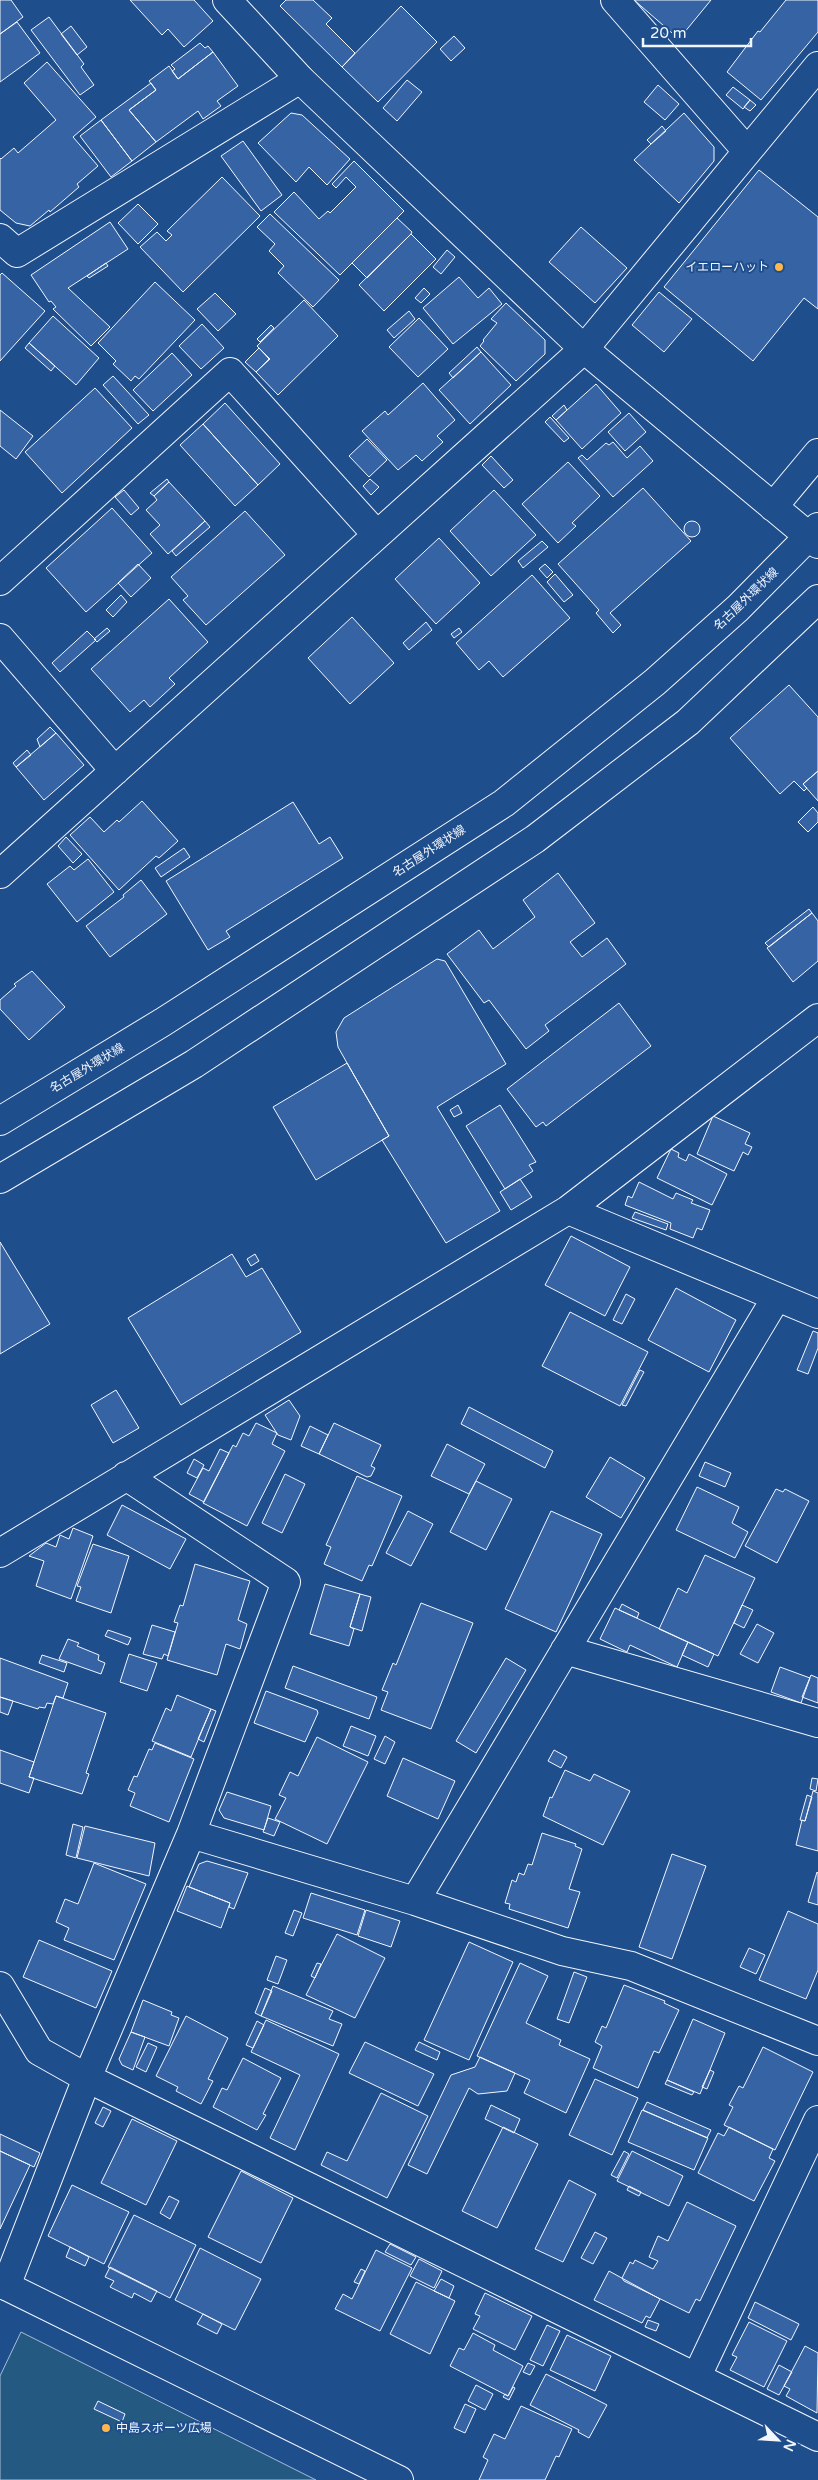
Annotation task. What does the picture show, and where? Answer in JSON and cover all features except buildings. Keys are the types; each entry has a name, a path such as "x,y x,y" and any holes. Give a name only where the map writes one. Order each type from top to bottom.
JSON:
{"street":[{"path":"227,0 300,79 584,349 773,507 815,536"},
{"path":"615,0 746,151"},
{"path":"0,874 584,349 818,66"},
{"path":"0,238 16,253 300,79"},
{"path":"0,581 230,372 377,535"},
{"path":"773,507 818,453"},
{"name":"名古屋外環状線","path":"0,1121 163,1022 504,803 656,682 815,536"},
{"path":"0,1179 194,1064 536,839 688,722 818,599"},
{"path":"0,638 115,771"},
{"path":"0,1553 568,1210 818,1018"},
{"path":"568,1210 818,1314"},
{"path":"415,1901 776,1298"},
{"path":"126,1476 286,1582 191,1834 87,2078 3,2284 399,2480"},
{"path":"565,1650 818,1722"},
{"path":"191,1834 415,1901 562,1951 631,1966 818,2041"},
{"path":"0,1986 39,2051 87,2078 818,2437"},
{"path":"697,2376 818,2120"}],"shaded area":[{"name":"中島スポーツ広場","path":"21,2332 316,2480 0,2480 0,2376"}],"place":[{"name":"イエローハット","path":"779,267"},
{"name":"中島スポーツ広場","path":"106,2428"}]}
